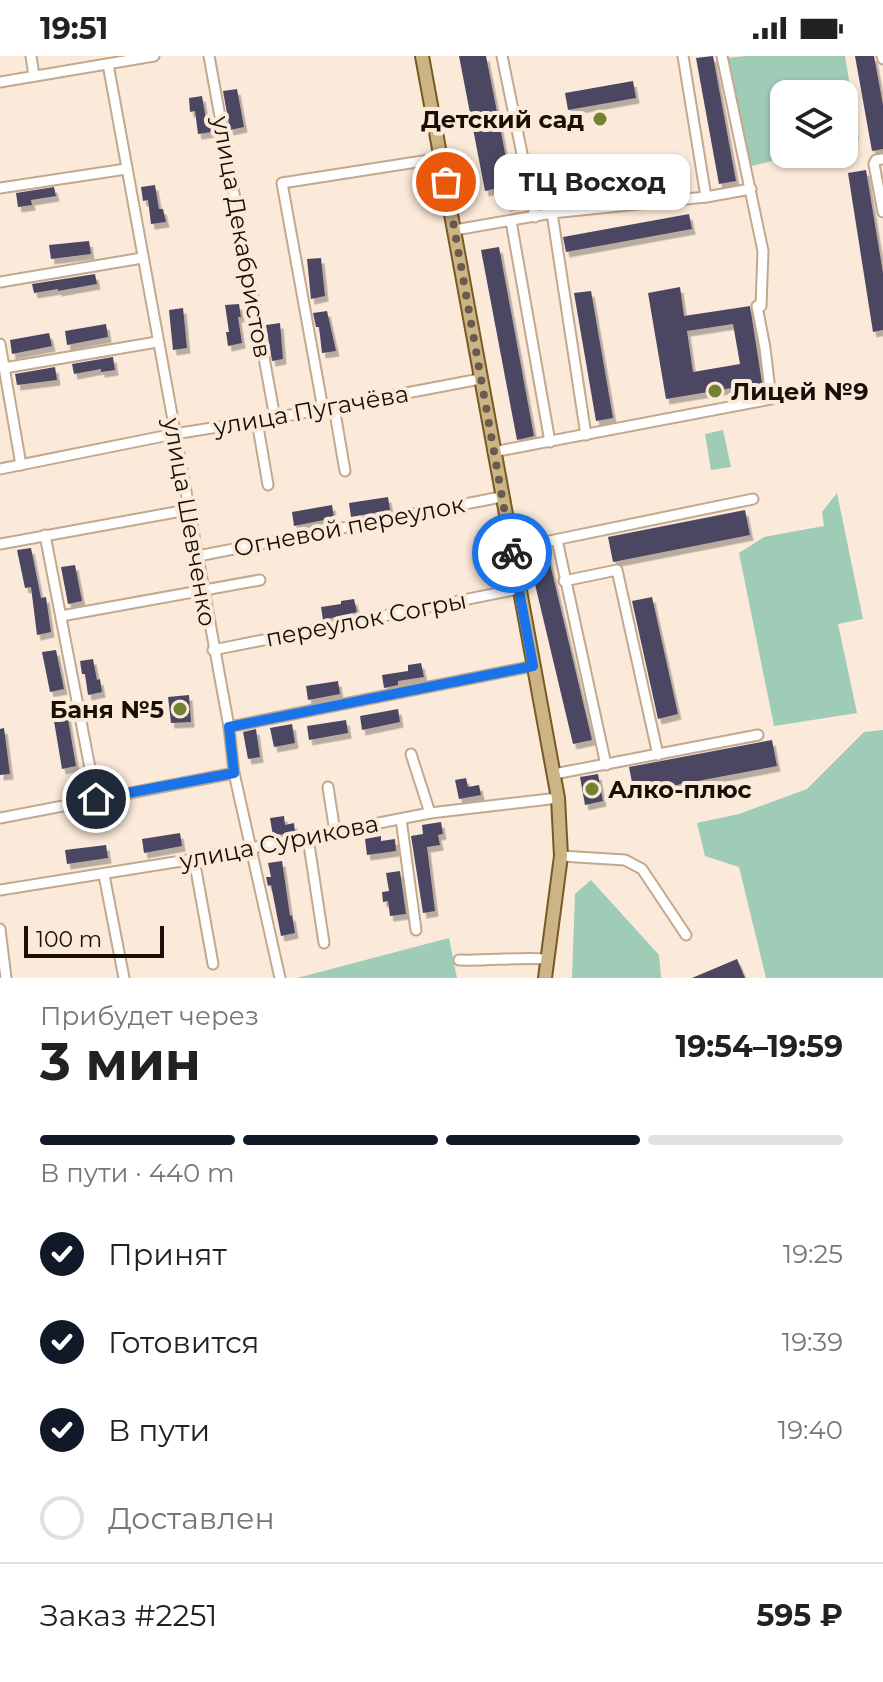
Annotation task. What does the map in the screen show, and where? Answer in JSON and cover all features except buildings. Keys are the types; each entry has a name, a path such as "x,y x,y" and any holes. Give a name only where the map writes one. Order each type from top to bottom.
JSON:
{"main road":[{"path":"422,56 558,798 561,856 545,978"}],"street":[{"path":"31,56 34,76"},
{"path":"0,82 154,56"},
{"name":"улица Декабристов","path":"209,56 275,418"},
{"path":"502,56 535,217"},
{"path":"683,56 706,197"},
{"path":"493,452 771,399 757,306 761,306 763,251 722,56"},
{"name":"улица Шевченко","path":"108,64 229,727 234,773 280,978"},
{"path":"323,409 282,183 442,158"},
{"path":"883,159 876,160 874,164 883,212"},
{"path":"0,188 126,169"},
{"path":"455,230 552,213 706,197 751,189"},
{"path":"552,213 586,435"},
{"path":"511,221 550,442"},
{"path":"0,282 142,258"},
{"path":"4,368 157,342"},
{"path":"0,344 21,465"},
{"name":"улица Пугачёва","path":"0,469 480,379"},
{"path":"334,407 345,471"},
{"path":"257,421 268,485"},
{"name":"Огневой переулок","path":"198,556 501,497"},
{"path":"511,549 753,499"},
{"path":"0,544 187,510"},
{"path":"45,535 96,799"},
{"path":"557,540 606,765"},
{"path":"564,581 617,570 658,755"},
{"name":"Огневой переулок","path":"61,616 260,580"},
{"name":"переулок Согры","path":"213,650 518,589"},
{"path":"229,727 533,666"},
{"path":"554,774 758,735"},
{"path":"411,754 430,813"},
{"path":"0,818 234,773"},
{"path":"328,787 335,832"},
{"name":"улица Сурикова","path":"0,890 194,859 430,813 558,798"},
{"path":"401,819 416,930"},
{"path":"308,838 324,943"},
{"path":"561,856 625,860 642,869 686,935"},
{"path":"194,859 213,964"},
{"path":"104,875 124,978"},
{"path":"0,929 6,978"},
{"path":"459,960 547,959"}],"green space":[{"path":"845,56 849,80 770,80 770,162 743,168 726,58"},
{"path":"723,430 731,467 711,470 705,434"},
{"path":"837,493 863,619 838,624 857,713 774,726 739,553 764,537 824,526 822,512"},
{"path":"883,730 883,978 766,978 739,867 705,856 697,823 739,814 807,789 864,732"},
{"path":"591,880 659,955 661,978 572,978 575,894"},
{"path":"449,938 457,978 297,978"}],"way so far":[{"path":"446,182 512,553"}],"place":[{"name":"Детский сад","path":"600,119"},
{"name":"ТЦ Восход","path":"446,182"},
{"name":"Лицей №9","path":"715,391"},
{"name":"Баня №5","path":"180,709"},
{"name":"Алко-плюс","path":"592,789"}],"route":[{"path":"96,799 234,773 229,727 533,666 512,553"}]}
